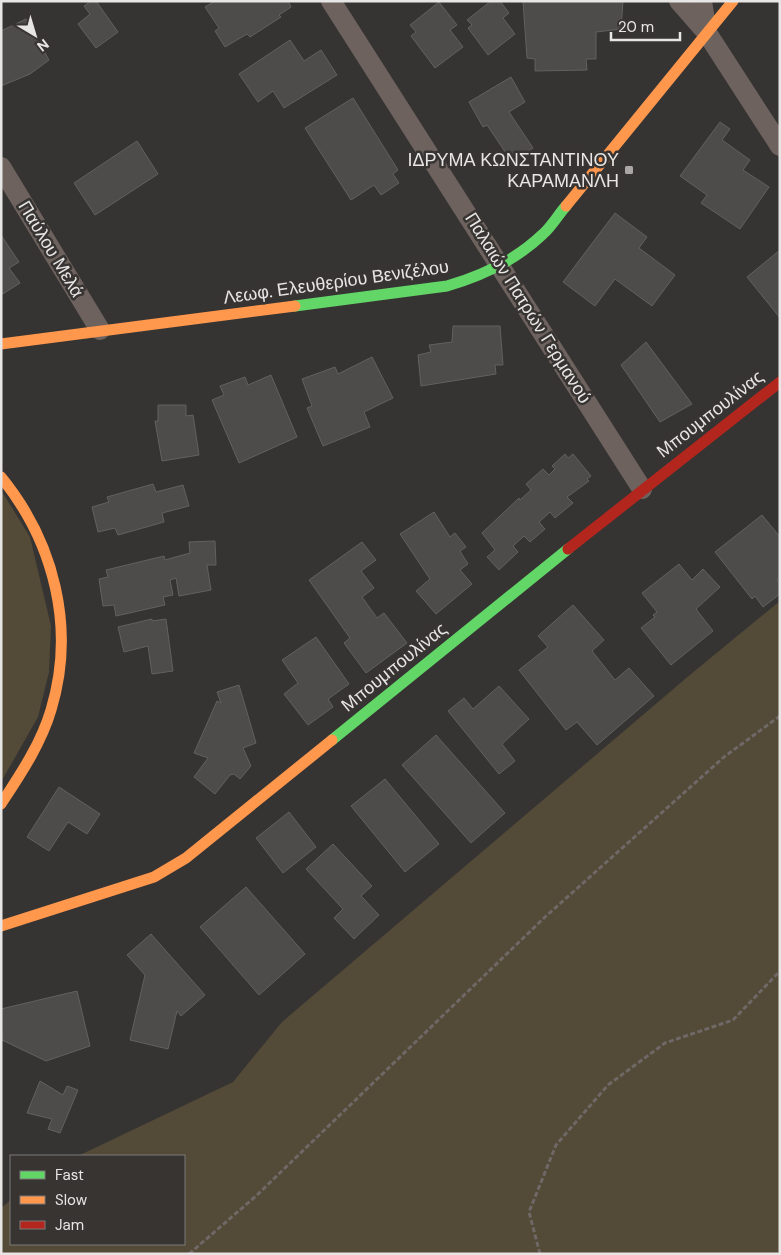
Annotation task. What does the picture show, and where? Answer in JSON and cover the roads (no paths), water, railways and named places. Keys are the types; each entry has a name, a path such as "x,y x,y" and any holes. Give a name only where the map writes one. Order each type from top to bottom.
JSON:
{"street":[{"name":"Παλαιών Πατρών Γερμανού","path":"331,1 642,489"},
{"path":"679,1 706,32 780,146"},
{"path":"702,1 706,32"},
{"name":"Λεωφ. Ελευθερίου Βενιζέλου","path":"1,344 447,286 465,281 501,265 543,234 733,1"},
{"name":"Παύλου Μελά","path":"1,167 100,330"},
{"name":"Μπουμπουλίνας","path":"1,926 154,877 186,858 642,489 780,382"},
{"path":"1,477 29,515 45,548 54,578 61,623 60,666 52,708 32,757 1,804"}],"place":[{"name":"ΙΔΡΥΜΑ ΚΩΝΣΤΑΝΤΙΝΟΥ ΚΑΡΑΜΑΝΛΗ","path":"629,170"}]}
